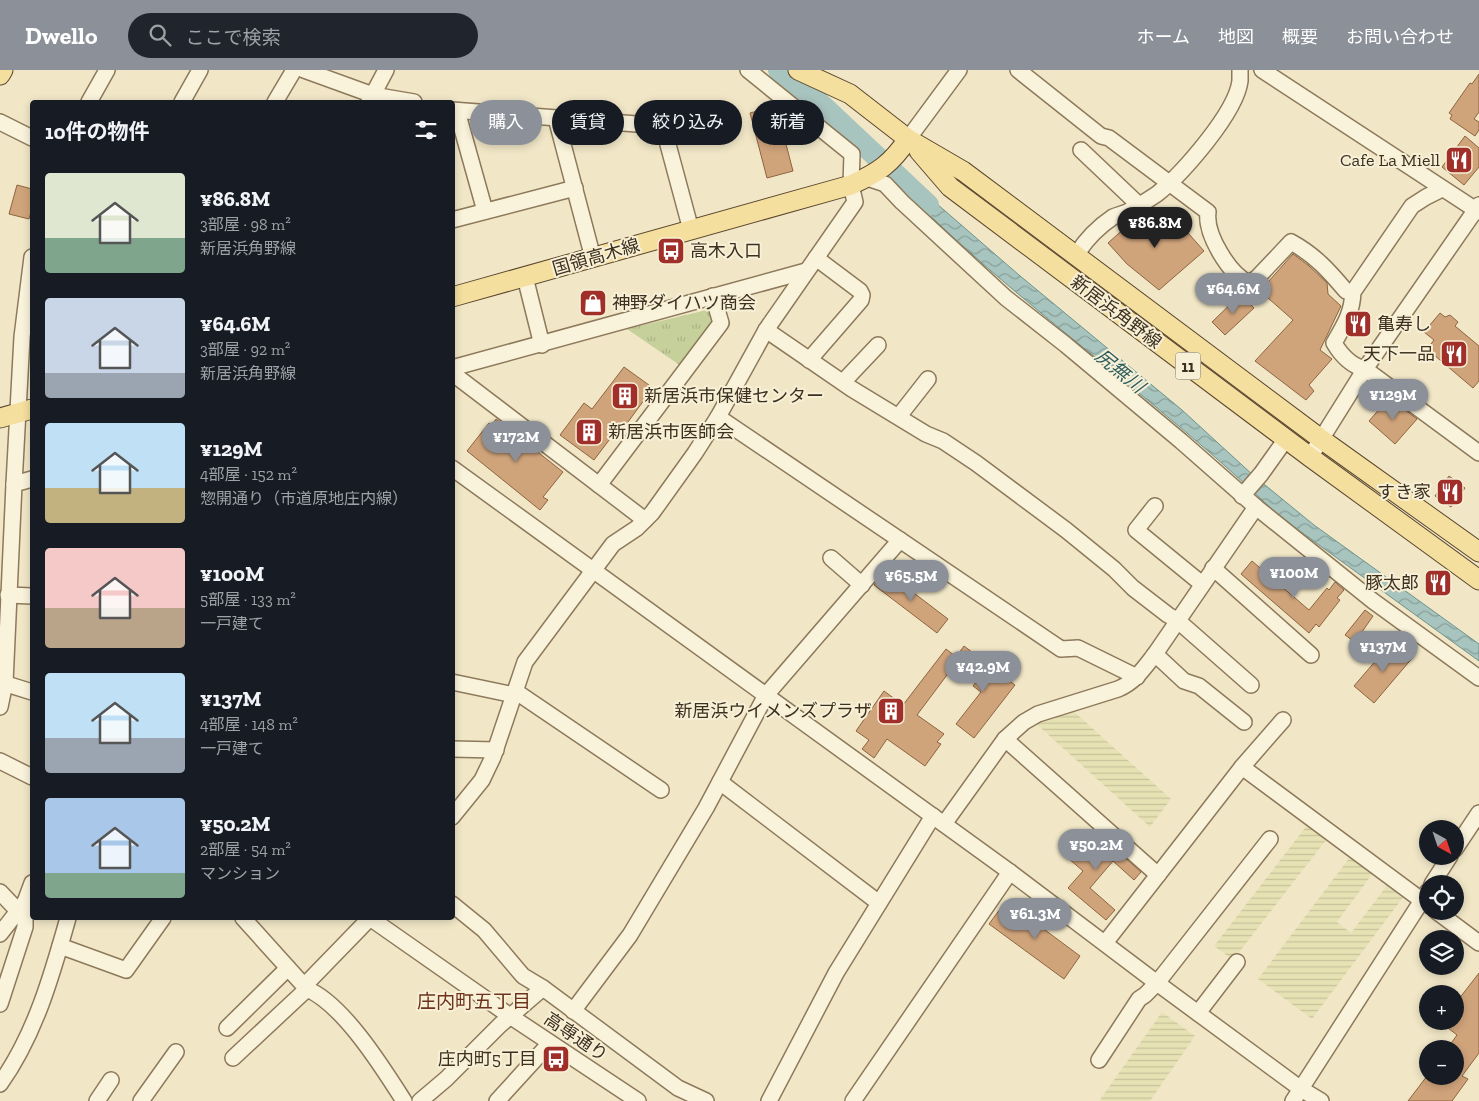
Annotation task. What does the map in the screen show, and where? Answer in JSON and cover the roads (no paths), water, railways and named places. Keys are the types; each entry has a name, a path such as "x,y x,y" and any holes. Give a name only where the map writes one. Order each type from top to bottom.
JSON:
{"main road":[{"path":"0,75 3,70"},
{"name":"新居浜角野線","path":"798,70 850,94 908,140 964,171 1321,439 1479,552"},
{"path":"873,173 908,140"},
{"name":"新居浜角野線","path":"908,140 950,187 1310,457 1479,580"},
{"name":"国領高木線","path":"455,296 691,230 873,173"}],"street":[{"path":"90,100 107,70"},
{"path":"183,100 200,70"},
{"path":"277,100 294,70"},
{"path":"304,70 371,99 385,100"},
{"path":"371,99 386,70"},
{"path":"748,70 852,154 1006,298 1066,345 1181,441 1244,494 1256,507 1373,601 1479,678"},
{"path":"908,140 958,70"},
{"path":"1018,70 1101,136 1109,138 1208,212 1207,219 1210,232 1222,256 1239,278 1249,283 1257,278 1291,242 1308,252 1328,270 1346,291 1353,292"},
{"path":"1076,255 1085,241 1114,217 1127,212 1158,192 1194,157 1219,125 1238,90 1240,70"},
{"path":"1262,70 1442,189 1478,209 1366,369 1310,457"},
{"path":"485,211 455,110 552,118"},
{"path":"0,122 30,137"},
{"path":"624,123 663,126 691,230"},
{"path":"563,145 593,258"},
{"path":"1081,150 1139,205"},
{"path":"455,813 482,780 496,750 525,662 613,544 652,513 695,453 718,417 766,330 873,173"},
{"path":"455,219 575,188"},
{"path":"1442,189 1426,196 1412,206 1353,292 1352,308 1334,343 1348,360 1358,367 1366,369 1479,453"},
{"path":"809,360 860,300 862,295 860,291 816,258"},
{"path":"455,367 806,272"},
{"path":"525,277 542,344"},
{"path":"0,706 8,595 17,413 27,335 30,288"},
{"path":"599,485 721,323 712,296"},
{"path":"766,330 843,382 926,434 943,441 1006,485 1114,569 1147,599 1177,620 1251,685"},
{"path":"843,382 878,345"},
{"path":"455,375 645,520"},
{"path":"899,416 928,379"},
{"path":"718,417 1061,649 1078,648 1137,677"},
{"path":"1244,494 1286,439"},
{"path":"455,470 1010,872 1198,1013 1297,1095 1321,1101"},
{"path":"14,484 30,480"},
{"path":"1154,506 1136,530 1202,584"},
{"path":"769,1101 836,973 880,903 939,820 1006,739 1024,722 1038,714 1118,689 1128,685 1137,677 1155,654 1256,507"},
{"path":"573,1011 630,935 720,782 766,695 900,540"},
{"path":"831,558 862,585"},
{"path":"1213,568 1311,656"},
{"path":"8,595 30,596"},
{"path":"1155,654 1184,681 1199,686 1244,722"},
{"path":"2,683 30,691"},
{"path":"455,683 514,693 661,790"},
{"path":"1105,943 1242,767 1283,720"},
{"path":"1006,739 1158,875"},
{"path":"455,749 496,750"},
{"path":"0,761 30,776"},
{"path":"1242,767 1419,895"},
{"path":"720,782 880,903"},
{"path":"1464,836 1479,813"},
{"path":"1099,1060 1139,999 1157,983 1270,839"},
{"path":"853,1101 1010,872"},
{"path":"0,934 22,906 30,888"},
{"path":"0,892 22,906 25,927 0,1004"},
{"path":"455,906 484,930 523,976 543,988 678,1088 706,1101"},
{"path":"1297,1095 1419,908"},
{"path":"0,1084 8,1073 38,1015 67,920"},
{"path":"60,946 126,970 162,920"},
{"path":"245,920 305,987 314,992 341,1015 382,1066 404,1101"},
{"path":"233,1058 305,987 368,920"},
{"name":"高専通り","path":"373,920 510,1016 638,1101"},
{"path":"1448,920 1479,943"},
{"path":"1198,1013 1237,962"},
{"path":"227,1028 288,968"},
{"path":"420,1101 446,1079 500,1024 543,988"},
{"path":"497,1101 550,1043"},
{"path":"141,1101 176,1052"},
{"path":"97,1101 111,1080"}],"water":[{"path":"914,184 1019,275 1182,410 1254,476 1314,525 1479,644 1479,661 1279,516 1216,458 987,267 899,186"}],"waterway":[{"name":"尻無川","path":"779,70 813,97 928,205"}],"place":[{"name":"Cafe La Miell","path":"1459,160"},
{"name":"高木入口","path":"671,251"},
{"name":"神野ダイハツ商会","path":"593,303"},
{"name":"亀寿し","path":"1358,324"},
{"name":"天下一品","path":"1454,354"},
{"name":"新居浜市保健センター","path":"625,396"},
{"name":"新居浜市医師会","path":"589,432"},
{"name":"すき家","path":"1450,492"},
{"name":"豚太郎","path":"1438,583"},
{"name":"新居浜ウイメンズプラザ","path":"891,711"},
{"name":"庄内町5丁目","path":"556,1059"}],"district":[{"name":"庄内町五丁目","path":"474,1001"}]}
